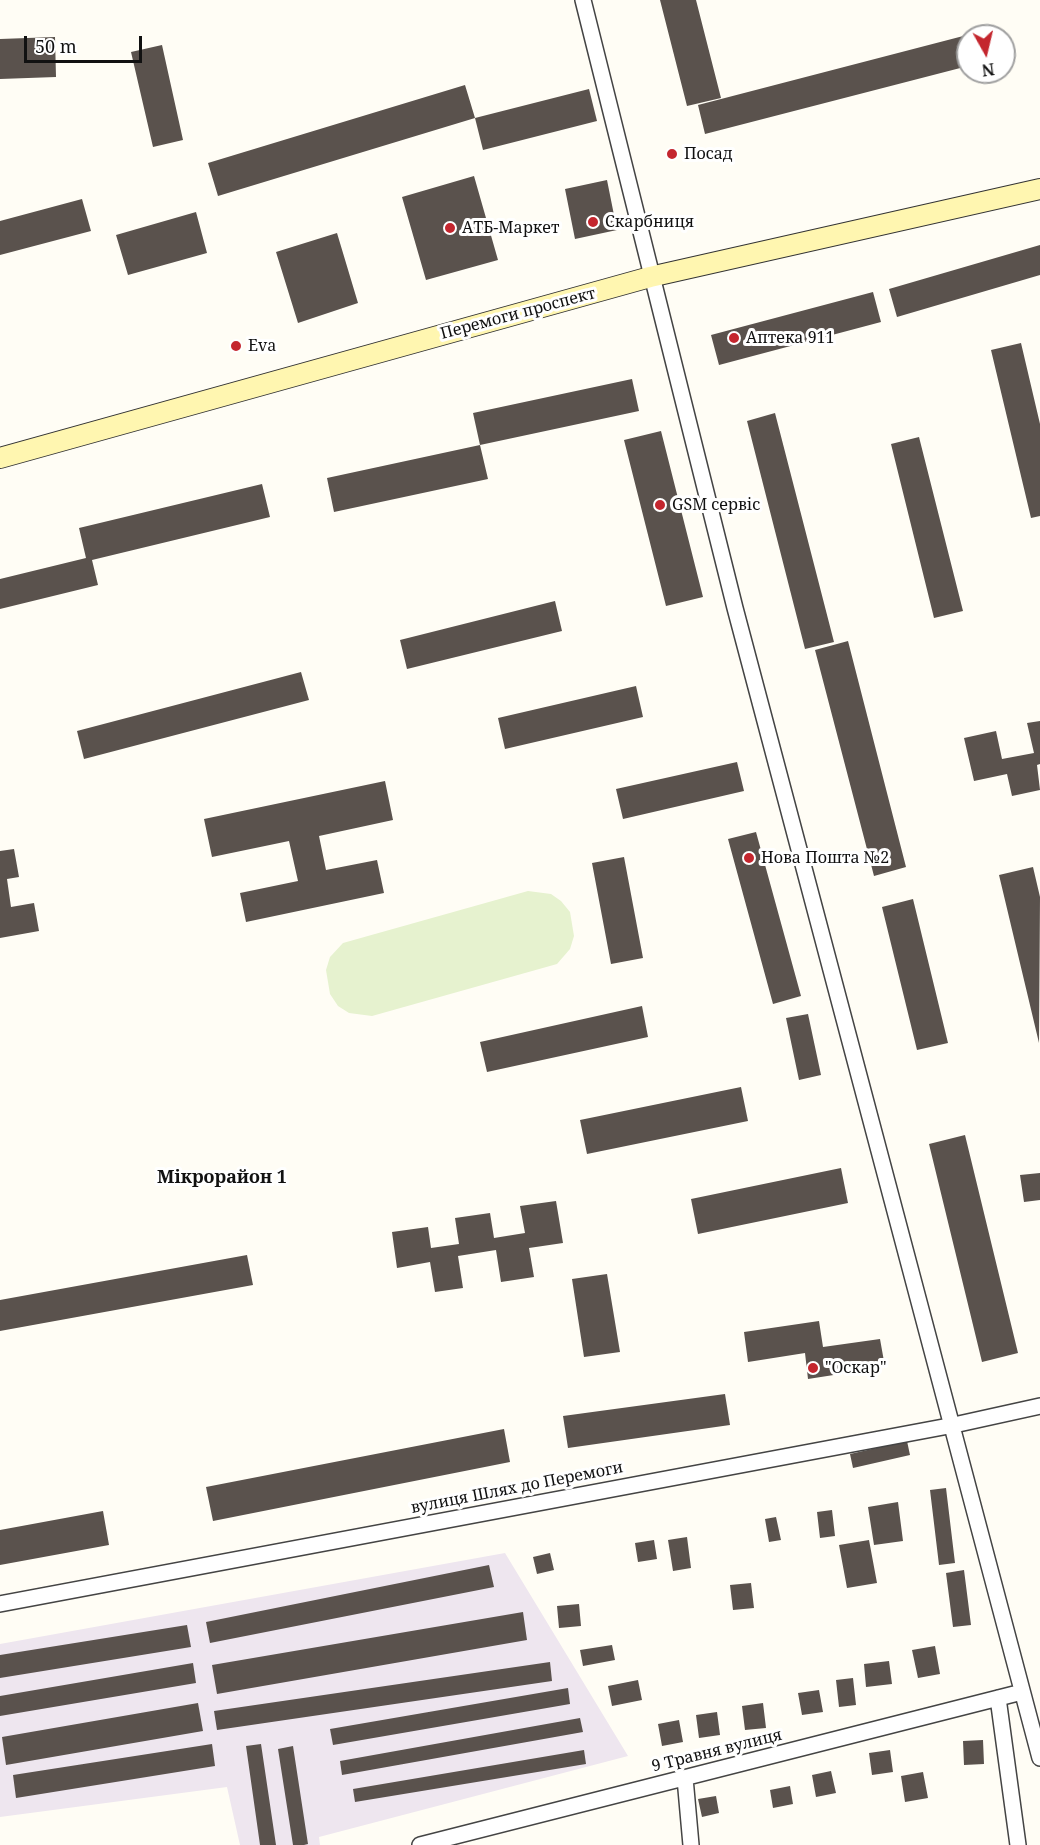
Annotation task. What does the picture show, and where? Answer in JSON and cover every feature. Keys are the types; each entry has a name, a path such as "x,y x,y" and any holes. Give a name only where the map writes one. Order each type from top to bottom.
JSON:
{"street":[{"path":"583,0 650,277 735,608 954,1425 1040,1758"},
{"name":"Перемоги проспект","path":"0,458 650,277 1040,189"},
{"name":"вулиця Шлях до Перемоги","path":"0,1604 954,1425 1040,1406"},
{"name":"9 Травня вулиця","path":"420,1845 1022,1692"},
{"path":"998,1698 1018,1845"},
{"path":"685,1778 691,1845"}],"shaded area":[{"path":"505,1553 628,1756 319,1837 320,1845 240,1845 227,1787 0,1817 0,1644"}],"green space":[{"path":"528,891 551,894 570,912 574,936 570,949 557,964 372,1016 349,1013 338,1006 330,994 326,970 330,957 343,943"}],"building":[{"path":"660,0 696,0 721,98 687,106"},
{"path":"55,37 56,77 0,79 0,39"},
{"path":"956,38 956,69 705,134 698,105"},
{"path":"162,45 183,140 153,147 131,52"},
{"path":"465,85 475,118 218,196 208,163"},
{"path":"589,89 597,121 483,150 475,118"},
{"name":"АТБ-Маркет","path":"474,176 498,260 426,280 402,197"},
{"path":"607,180 617,230 575,239 565,189"},
{"path":"82,199 91,231 0,255 0,221"},
{"path":"196,212 207,253 128,275 116,235"},
{"path":"337,233 358,303 298,323 276,252"},
{"path":"1040,245 1040,275 897,317 889,289"},
{"path":"873,292 881,322 719,365 711,335"},
{"path":"1021,343 1040,424 1040,516 1031,518 991,350"},
{"path":"632,379 639,411 480,445 473,413"},
{"path":"775,413 834,642 805,649 747,421"},
{"path":"661,431 703,597 666,606 624,440"},
{"path":"919,437 963,611 934,618 891,444"},
{"path":"480,445 488,479 334,512 327,478"},
{"path":"262,484 270,517 92,560 98,585 0,609 0,579 86,558 79,528"},
{"path":"555,601 562,631 407,669 400,640"},
{"path":"848,641 906,867 874,876 815,650"},
{"path":"301,672 309,700 84,759 77,731"},
{"path":"636,686 643,717 505,749 498,718"},
{"path":"1040,721 1040,764 1037,765 1040,790 1012,796 1007,774 974,781 964,738 996,731 1002,759 1034,753 1027,723"},
{"path":"737,762 744,791 623,819 616,789"},
{"path":"385,781 393,820 319,836 326,870 377,860 384,893 246,922 240,893 298,881 289,841 212,857 204,819"},
{"path":"756,832 801,996 773,1004 728,839"},
{"path":"14,849 19,877 7,879 11,907 34,903 39,931 0,938 0,851"},
{"path":"624,857 643,958 611,964 592,863"},
{"path":"1033,867 1040,897 1039,1043 999,875"},
{"path":"913,899 948,1043 917,1050 882,907"},
{"path":"642,1006 648,1037 487,1072 480,1042"},
{"path":"808,1014 821,1075 799,1080 786,1018"},
{"path":"741,1087 748,1121 587,1154 580,1120"},
{"path":"965,1135 1018,1353 982,1362 929,1144"},
{"path":"841,1168 848,1203 698,1234 691,1199"},
{"path":"1040,1173 1040,1200 1024,1202 1020,1175"},
{"path":"556,1201 563,1243 529,1248 534,1277 501,1282 496,1250 458,1256 463,1288 435,1292 430,1262 397,1268 392,1232 428,1227 431,1248 459,1244 455,1218 490,1213 494,1238 525,1233 520,1206"},
{"path":"247,1255 253,1285 0,1331 0,1300"},
{"path":"607,1274 620,1352 584,1357 572,1279"},
{"path":"819,1321 823,1347 880,1339 885,1367 808,1379 805,1353 748,1362 744,1332"},
{"path":"725,1394 730,1425 568,1448 563,1416"},
{"path":"504,1429 510,1462 213,1521 206,1487"},
{"path":"907,1441 910,1455 853,1468 850,1454"},
{"path":"946,1488 955,1563 939,1565 930,1490"},
{"path":"898,1502 903,1541 874,1545 868,1507"},
{"path":"832,1510 835,1536 820,1538 817,1512"},
{"path":"103,1511 109,1545 0,1565 0,1530"},
{"path":"776,1517 781,1540 769,1542 765,1519"},
{"path":"687,1537 691,1568 673,1571 668,1540"},
{"path":"654,1540 657,1559 638,1562 635,1543"},
{"path":"869,1540 877,1583 847,1588 839,1545"},
{"path":"550,1553 554,1570 537,1574 533,1557"},
{"path":"489,1565 494,1587 210,1643 206,1622"},
{"path":"964,1570 971,1625 953,1627 946,1573"},
{"path":"751,1583 754,1608 733,1610 730,1585"},
{"path":"579,1604 581,1626 559,1628 557,1606"},
{"path":"523,1612 527,1640 217,1694 212,1665"},
{"path":"187,1625 191,1647 0,1678 0,1655"},
{"path":"612,1645 615,1660 583,1666 580,1650"},
{"path":"935,1646 940,1674 918,1678 912,1650"},
{"path":"889,1661 892,1684 866,1687 864,1664"},
{"path":"550,1662 552,1681 217,1730 214,1711"},
{"path":"193,1663 196,1683 0,1716 0,1696"},
{"path":"853,1678 856,1705 839,1707 836,1680"},
{"path":"638,1680 642,1700 612,1706 608,1686"},
{"path":"568,1688 570,1704 333,1745 330,1729"},
{"path":"819,1690 823,1712 802,1715 798,1693"},
{"path":"198,1703 203,1731 6,1765 2,1737"},
{"path":"763,1703 766,1728 745,1730 742,1706"},
{"path":"717,1712 720,1735 699,1738 696,1715"},
{"path":"580,1718 583,1732 342,1775 340,1761"},
{"path":"679,1720 683,1742 662,1746 658,1724"},
{"path":"983,1740 984,1764 964,1765 963,1741"},
{"path":"212,1744 215,1766 16,1798 13,1775"},
{"path":"261,1744 276,1845 260,1845 246,1746"},
{"path":"293,1746 308,1844 304,1845 293,1845 278,1749"},
{"path":"584,1750 586,1764 355,1802 353,1789"},
{"path":"890,1750 893,1772 872,1775 869,1753"},
{"path":"831,1771 836,1793 816,1797 812,1775"},
{"path":"923,1772 928,1798 905,1802 901,1776"},
{"path":"790,1786 793,1804 773,1808 770,1790"},
{"path":"716,1796 719,1813 702,1817 698,1799"}],"place":[{"name":"Посад","path":"672,154"},
{"name":"Скарбниця","path":"593,222"},
{"name":"АТБ-Маркет","path":"450,228"},
{"name":"Аптека 911","path":"734,338"},
{"name":"Eva","path":"236,346"},
{"name":"GSM сервіс","path":"660,505"},
{"name":"Нова Пошта №2","path":"749,858"},
{"name":"\"Оскар\"","path":"813,1368"}],"district":[{"name":"Мікрорайон 1","path":"222,1178"}]}
